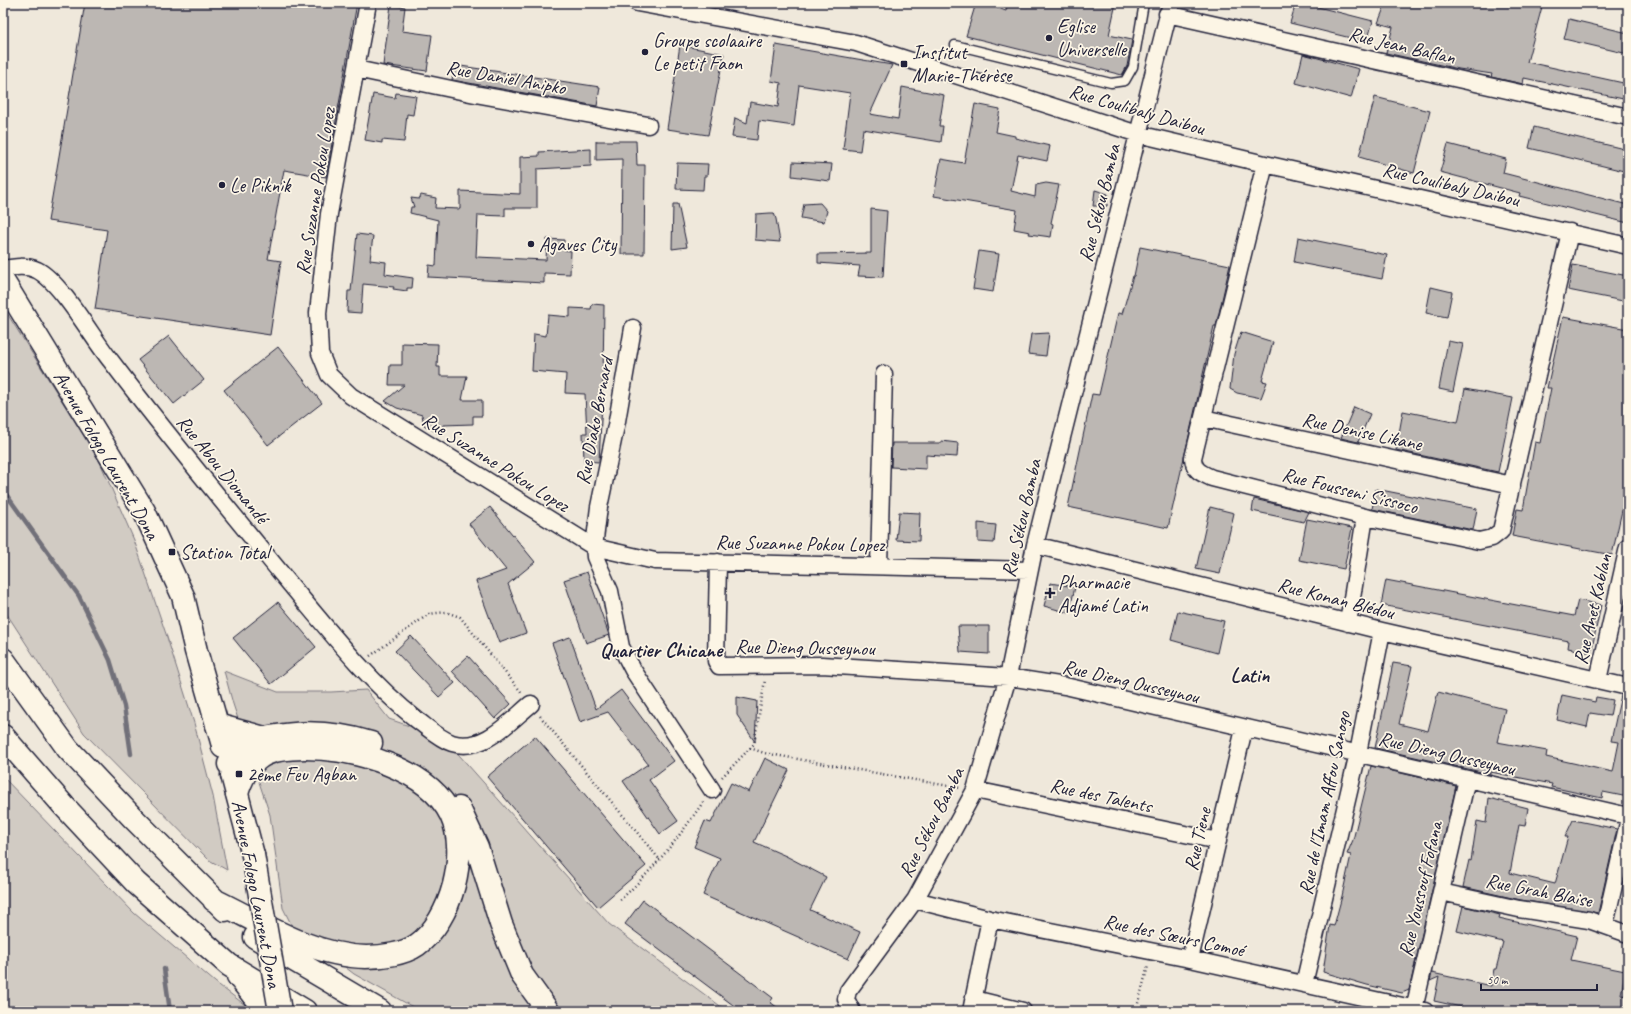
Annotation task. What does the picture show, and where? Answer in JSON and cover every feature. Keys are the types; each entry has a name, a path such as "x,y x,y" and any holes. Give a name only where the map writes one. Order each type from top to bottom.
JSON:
{"main road":[{"name":"Avenue Fologo Laurent Dona","path":"3,281 144,511 183,596 196,651 237,793 253,855 280,1011"},
{"path":"3,659 68,749 214,900 254,936 380,1011"},
{"path":"214,900 300,942 336,953 367,957 397,953 417,945 431,931 443,915 450,897 457,870 458,845 451,815 433,791 413,777 385,762 351,752 320,748 289,748 266,745 217,725"},
{"path":"226,755 266,745 289,733 315,732 342,735 370,742 405,757 422,767 443,784 461,811 477,847 501,924 522,975 548,1011"},
{"path":"3,736 64,806 136,883 228,964 256,999 274,1011"},
{"path":"237,793 241,780 248,768 266,745"},
{"path":"228,964 306,1011"}],"street":[{"name":"Rue Suzanne Pokou Lopez","path":"368,3 329,214 318,313 320,353 329,375 351,396 594,547 655,560 1030,570"},
{"name":"Rue Coulibaly Daibou","path":"637,3 856,43 1138,134 1628,246"},
{"name":"Rue Sékou Bamba","path":"852,1011 846,999 848,990 915,900 975,790 1008,676 1035,545 1169,9"},
{"name":"Rue Jean Baflan","path":"1169,9 1628,118"},
{"name":"Rue Daniel Anipko","path":"356,69 468,93 648,126"},
{"name":"Rue Fousseni Sissoco","path":"1265,164 1193,458 1193,465 1196,470 1203,474 1230,483 1365,517 1479,541 1492,538 1501,531 1570,232"},
{"name":"Rue Abou Diomandé","path":"3,269 16,266 36,270 57,286 109,359 175,445 327,628 403,708 431,731 453,743 471,744 488,739 531,704"},
{"name":"Rue Diako Bernard","path":"594,547 599,508 617,421 633,328"},
{"path":"879,566 884,374"},
{"name":"Rue Denise Likane","path":"1203,418 1512,485"},
{"path":"1348,623 1365,517"},
{"name":"Rue Konan Blédou","path":"1035,545 1348,623 1628,687"},
{"path":"594,547 595,557 610,591 621,646 633,670 712,790"},
{"name":"Rue Anet Kablan","path":"1598,680 1628,547"},
{"name":"Rue Dieng Ousseynou","path":"718,562 716,661 719,666 822,665 1008,676 1065,686 1244,729 1628,816"},
{"name":"Rue de l'Imam Affou Sanogo","path":"1304,984 1358,754 1382,631"},
{"name":"Rue Tiene","path":"1190,959 1244,729"},
{"name":"Rue Youssouf Fofana","path":"1419,1010 1441,892 1467,779"},
{"name":"Rue des Talents","path":"975,790 1218,841"},
{"path":"1605,925 1628,823"},
{"name":"Rue Grah Blaise","path":"1441,892 1519,909 1589,920 1628,934"},
{"name":"Rue des Sœurs Comoé","path":"915,900 990,919 1190,959 1419,1010"},
{"path":"990,919 972,1005 1023,1011"}],"lane":[{"path":"955,45 1112,83 1125,81 1133,67 1144,3"}],"path":[{"path":"620,900 637,885 660,860 712,790 754,744 767,666"},
{"path":"750,748 764,752 975,790"},
{"path":"1136,1011 1152,952"}],"shaded area":[{"path":"3,307 99,460 134,540 194,723 213,796 227,870 209,860 84,733 3,608"},
{"path":"224,671 278,692 331,692 366,690 389,719 444,738 609,924 727,1011 420,1011 354,974 292,926 283,908 270,815 233,704"},
{"path":"3,777 134,913 215,982 245,1005 247,1011 3,1011"}],"building":[{"path":"85,3 357,3 326,177 284,170 268,259 281,261 270,335 95,309 107,230 48,221"},
{"name":"Eglise Universelle","path":"976,3 984,3 1006,11 1008,3 1116,3 1109,35 1132,40 1127,66 1122,75 966,36"},
{"path":"1296,3 1302,3 1373,21 1367,42 1290,23"},
{"path":"1386,3 1543,3 1527,62 1628,84 1628,100 1524,78 1523,84 1491,77 1492,74 1459,69 1386,53 1393,27 1378,23"},
{"path":"391,5 405,7 402,31 432,35 427,71 383,65"},
{"path":"1569,19 1628,33 1628,54 1564,39"},
{"path":"680,45 724,54 708,135 667,129"},
{"path":"776,45 892,65 870,114 898,119 902,87 944,95 939,126 943,126 941,142 863,129 860,151 843,149 850,93 799,85 794,126 759,121 757,140 732,137 735,118 747,123 750,102 778,107 781,83 771,81"},
{"path":"1303,54 1359,69 1351,98 1296,83"},
{"path":"454,65 600,87 597,106 452,80"},
{"path":"396,93 416,96 413,115 407,114 404,142 382,140 382,143 365,140 373,94 395,98"},
{"path":"1375,97 1430,111 1414,173 1359,157"},
{"path":"975,104 1000,109 996,132 1050,146 1047,161 1018,155 1011,191 1035,197 1036,185 1046,183 1059,185 1051,223 1053,224 1051,237 1029,234 1030,232 1014,229 1017,210 934,196 941,159 964,163"},
{"path":"1534,127 1628,150 1628,172 1529,148"},
{"path":"596,141 636,141 637,165 645,165 644,254 621,254 622,159 596,160"},
{"path":"1448,144 1506,159 1503,173 1628,205 1628,223 1519,196 1520,193 1440,172"},
{"path":"591,149 591,166 537,169 537,208 505,208 505,216 478,215 476,257 546,260 547,239 564,240 564,250 571,251 570,274 544,273 544,283 428,277 429,265 436,266 438,220 410,213 411,207 414,207 411,198 419,199 421,195 436,198 435,208 460,209 460,191 520,194 520,157 539,156 539,152"},
{"path":"793,162 832,164 830,181 792,176"},
{"path":"677,163 708,164 707,176 704,176 703,190 676,189"},
{"path":"1095,190 1108,194 1107,206 1093,206"},
{"path":"820,203 827,211 824,222 801,218 804,204"},
{"path":"673,204 678,204 687,247 672,249"},
{"path":"871,209 887,211 883,277 858,276 860,266 818,263 818,254 871,253"},
{"path":"774,213 780,242 755,240 756,214"},
{"path":"357,234 373,236 370,260 386,262 385,274 413,278 412,288 407,288 407,291 393,289 394,287 363,284 361,313 347,312 348,291 351,291"},
{"path":"1298,237 1387,255 1382,279 1294,262"},
{"path":"1140,247 1230,265 1216,326 1214,326 1168,528 1068,507 1092,394 1099,395 1118,313 1122,314 1134,276"},
{"path":"979,251 999,254 993,292 973,289"},
{"path":"1573,265 1628,276 1628,302 1568,290"},
{"path":"1431,287 1452,292 1447,317 1426,313"},
{"path":"592,304 604,305 603,380 599,462 584,461 583,433 587,433 585,394 565,393 566,374 532,371 534,334 546,336 548,315 570,317 570,308 591,309"},
{"path":"1563,317 1628,329 1628,473 1625,497 1612,555 1512,536 1517,509 1523,510 1535,442 1540,443 1551,388 1547,388"},
{"path":"1241,332 1273,342 1262,381 1267,382 1261,398 1237,393 1230,389 1234,354"},
{"path":"1049,333 1046,356 1028,354 1031,334"},
{"path":"169,336 204,380 174,404 138,360"},
{"path":"1448,341 1463,344 1453,392 1439,389"},
{"path":"402,343 438,344 437,367 440,367 440,376 467,376 462,400 482,400 482,416 473,416 473,424 443,425 443,436 424,425 422,415 397,408 385,401 404,385 389,385 390,365 402,365"},
{"path":"278,347 322,403 268,445 224,390"},
{"path":"1465,389 1513,398 1498,472 1396,450 1403,411 1458,422"},
{"path":"1354,407 1370,414 1358,442 1341,438"},
{"path":"941,441 958,443 957,457 926,455 926,469 891,467 892,443 941,443"},
{"path":"1376,489 1477,509 1473,530 1372,509"},
{"path":"1254,499 1309,512 1304,522 1252,511"},
{"path":"490,507 535,562 508,584 526,633 499,643 476,581 506,570 469,524"},
{"path":"1210,507 1234,513 1220,574 1196,569"},
{"path":"899,512 920,513 919,541 896,540"},
{"path":"1307,519 1352,528 1344,569 1299,560"},
{"path":"978,523 996,525 994,543 978,542"},
{"path":"587,572 609,635 586,643 564,580"},
{"path":"1386,580 1574,616 1578,600 1601,605 1591,653 1568,648 1569,641 1381,605"},
{"path":"1050,583 1075,587 1069,613 1044,606"},
{"path":"278,602 316,647 271,684 233,638"},
{"path":"1178,611 1224,621 1217,653 1171,640"},
{"path":"958,626 989,626 989,654 960,652"},
{"path":"411,636 455,683 439,697 395,651"},
{"path":"570,637 596,709 621,690 674,761 649,780 678,821 660,834 623,781 648,764 608,712 580,722 552,643"},
{"path":"468,656 511,704 495,719 452,671"},
{"path":"1393,663 1412,666 1399,724 1428,731 1438,692 1505,709 1497,742 1547,751 1546,757 1613,772 1619,742 1611,741 1621,695 1628,696 1628,797 1603,792 1602,798 1551,787 1552,784 1490,772 1490,774 1375,748"},
{"path":"1562,695 1595,702 1596,697 1613,700 1610,716 1590,713 1587,727 1557,720"},
{"path":"737,697 757,701 755,742 737,715"},
{"path":"535,736 646,866 598,907 487,777"},
{"path":"765,758 789,770 754,842 786,856 826,877 810,910 860,932 848,959 703,895 720,858 694,847 705,821 711,823 731,783 749,792"},
{"path":"1371,766 1456,786 1409,990 1402,993 1367,985 1323,972 1330,925 1334,926 1342,896 1351,855 1347,854 1353,840"},
{"path":"1489,798 1528,808 1525,826 1519,825 1510,873 1555,884 1568,837 1565,837 1573,820 1617,829 1598,913 1521,900 1463,887 1469,860 1471,861 1477,821 1486,823"},
{"path":"643,900 773,998 770,1002 782,1011 741,1011 625,924"},
{"path":"1463,906 1500,915 1499,918 1577,936 1571,960 1625,971 1621,995 1628,996 1628,1011 1479,1011 1434,1001 1439,977 1430,981 1432,973 1491,986 1494,969 1496,969 1503,942 1457,931"}],"waterway":[{"path":"3,490 79,596 110,660 124,706 131,754"},
{"path":"164,969 170,1011"}],"place":[{"name":"Eglise Universelle","path":"1049,38"},
{"name":"Groupe scolaaire Le petit Faon","path":"645,52"},
{"name":"Institut Marie-Thérèse","path":"904,64"},
{"name":"Le Piknik","path":"222,185"},
{"name":"Agaves City","path":"531,244"},
{"name":"Station Total","path":"172,552"},
{"name":"Pharmacie Adjamé Latin","path":"1050,593"},
{"name":"2ème Feu Agban","path":"239,774"}],"district":[{"name":"Quartier Chicane","path":"661,650"},
{"name":"Latin","path":"1250,675"}]}
